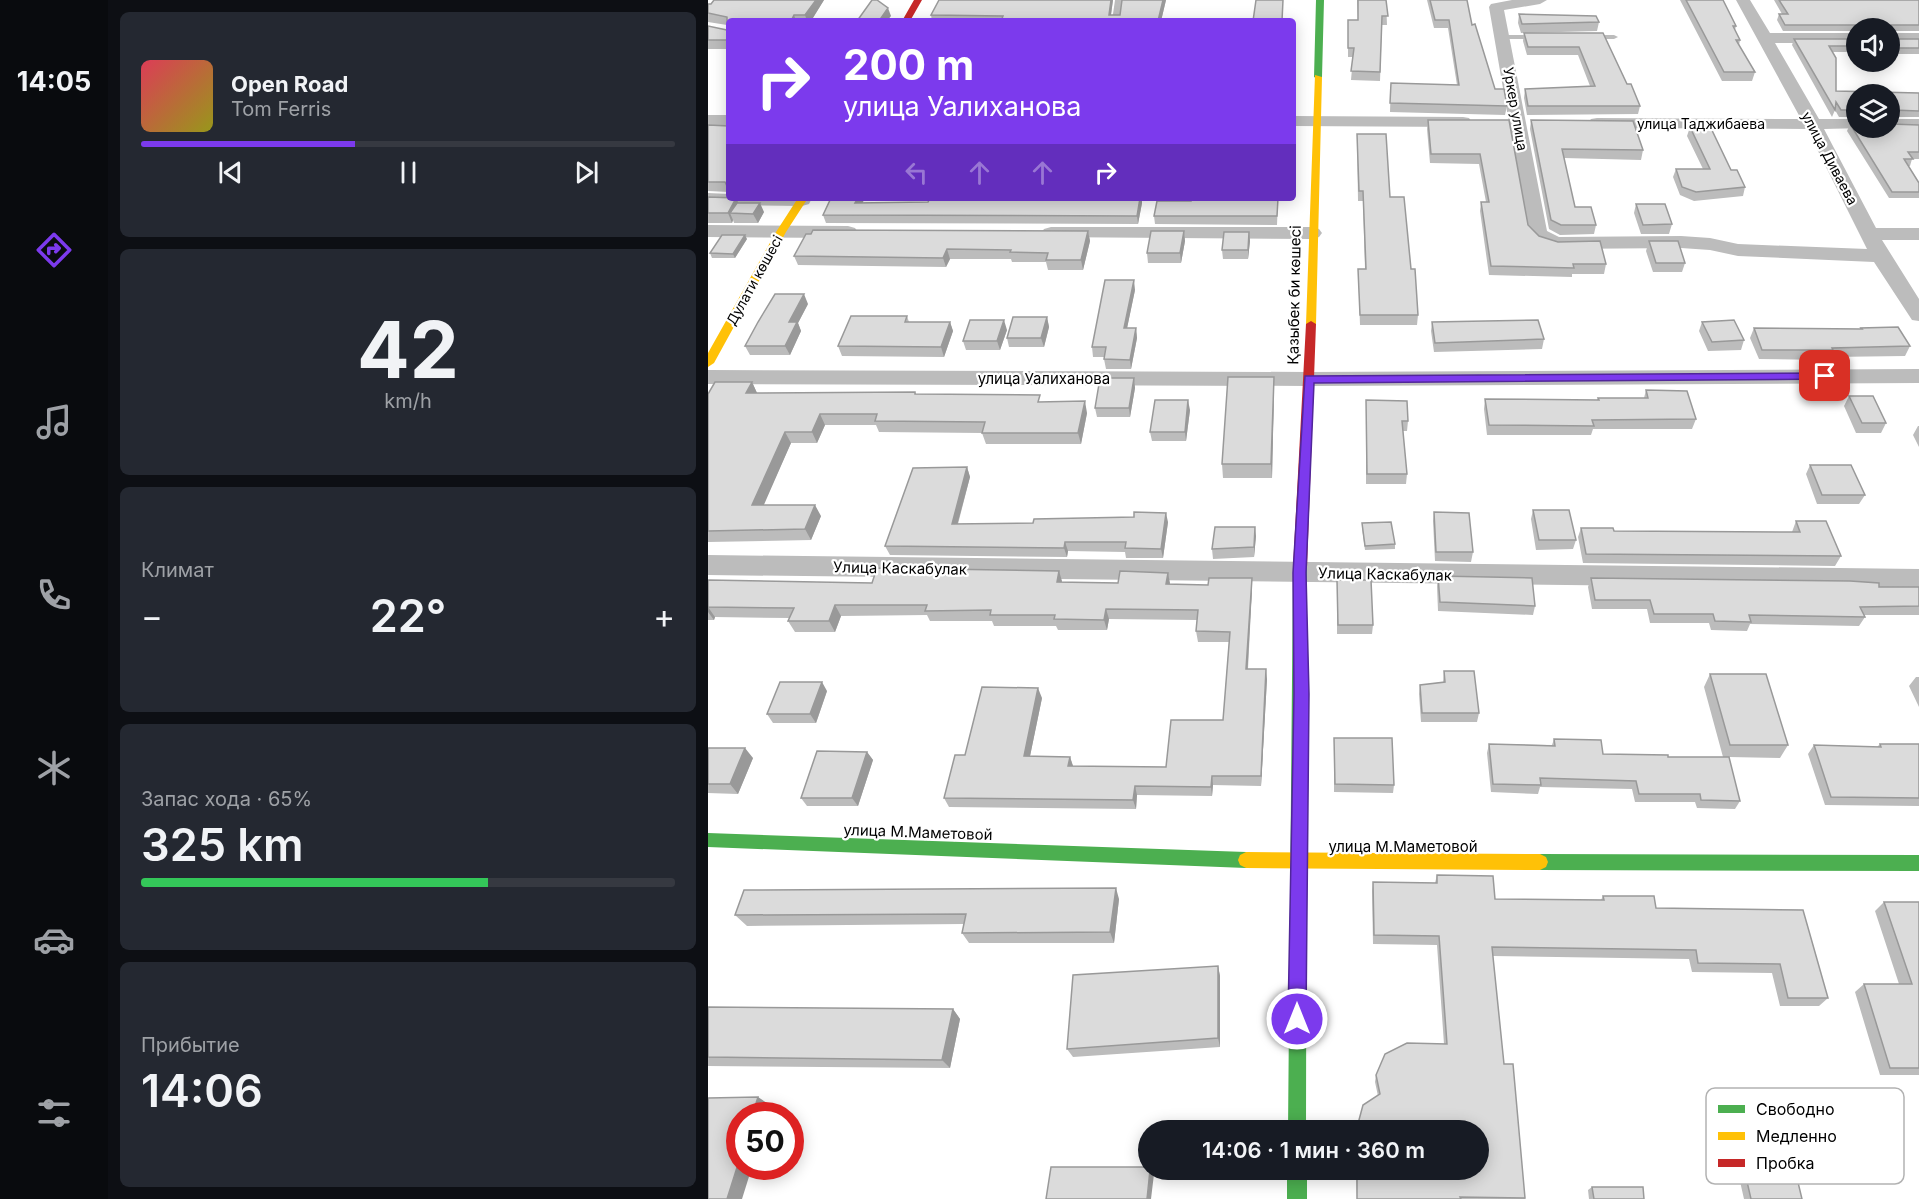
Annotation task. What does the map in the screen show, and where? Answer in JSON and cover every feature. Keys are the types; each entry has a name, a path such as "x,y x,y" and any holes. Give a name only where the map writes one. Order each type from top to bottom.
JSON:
{"main road":[{"path":"908,18 918,0"},
{"name":"Қазыбек би көшесі","path":"1297,1120 1300,573 1309,379 1320,0"},
{"name":"Дулати көшесі","path":"708,363 781,232 802,201"},
{"name":"улица М.Маметовой","path":"708,840 1298,862 1919,863"},
{"path":"1297,1180 1297,1199"}],"street":[{"name":"Уркер улица","path":"1540,0 1496,7 1525,122 1538,233 1545,239 1557,243 1681,242 1710,244 1738,250 1880,256"},
{"name":"улица Диваева","path":"1743,0 1813,124 1880,256 1919,315"},
{"path":"1766,38 1846,38"},
{"path":"1900,38 1919,38"},
{"path":"708,120 726,120"},
{"path":"1296,121 1525,122"},
{"name":"улица Таджибаева","path":"1578,123 1846,124"},
{"path":"1900,124 1919,124"},
{"path":"708,199 726,199"},
{"path":"708,231 863,232"},
{"path":"1029,233 1312,233"},
{"path":"1870,234 1919,234"},
{"name":"улица Уалиханова","path":"708,377 1309,379 1919,376"},
{"name":"Улица Каскабулак","path":"708,565 1919,579"}],"lane":[{"path":"1116,18 1119,0"},
{"path":"1503,37 1547,37"},
{"path":"1581,37 1614,37"}],"building":[{"path":"714,0 816,0 805,15 794,15 792,18 727,18 708,13 708,4"},
{"path":"872,0 877,0 888,8 881,18 859,18"},
{"path":"939,0 1111,0 1109,15 1120,15 1122,0 1163,0 1159,18 1002,18 1003,16 931,15"},
{"path":"1256,0 1283,0 1282,18 1253,18"},
{"path":"1358,0 1386,0 1388,16 1382,16 1380,72 1351,71 1354,48 1348,48 1348,20 1358,20"},
{"path":"1430,0 1467,0 1472,25 1475,24 1495,89 1504,89 1507,106 1390,103 1391,83 1459,85 1449,20 1435,20"},
{"path":"1686,0 1723,0 1736,26 1733,26 1740,40 1736,40 1755,72 1724,72"},
{"path":"1779,0 1919,0 1919,25 1900,25 1900,18 1846,18 1846,25 1785,25 1779,14 1788,14"},
{"path":"1519,14 1596,16 1599,22 1522,24"},
{"path":"708,26 726,30 726,40 708,40"},
{"path":"1524,33 1603,33 1627,84 1631,84 1640,106 1528,106 1525,89 1595,86 1579,47 1528,47"},
{"path":"1794,39 1846,39 1846,46 1829,46 1836,58 1836,91 1846,91 1846,110 1841,110 1836,102 1835,110"},
{"path":"1900,39 1919,39 1919,48 1900,48"},
{"path":"1900,93 1919,93 1919,111 1900,110"},
{"path":"1428,120 1509,120 1528,225 1539,236 1558,242 1600,241 1606,264 1573,264 1574,268 1491,266 1481,202 1489,202 1480,154 1431,154"},
{"path":"1531,120 1633,121 1643,150 1562,149 1575,207 1591,207 1596,225 1561,225 1551,220"},
{"path":"1700,122 1708,122 1731,170 1737,170 1745,187 1696,192 1682,187 1676,169 1710,169 1690,127"},
{"path":"1900,124 1919,125 1919,152 1908,152 1913,159 1904,159 1919,183 1919,192 1892,192 1859,138 1900,138"},
{"path":"708,125 726,126 726,184 725,182 708,182"},
{"path":"1357,134 1386,134 1390,197 1404,197 1411,269 1415,269 1418,315 1360,315 1358,269 1366,269 1363,191 1359,191"},
{"path":"708,197 726,198 726,201 734,201 728,213 708,213"},
{"path":"830,201 856,201 855,203 1140,201 1137,216 823,215"},
{"path":"1157,201 1278,201 1277,216 1154,216"},
{"path":"737,203 760,203 753,214 730,213"},
{"path":"1636,204 1665,204 1672,224 1643,225"},
{"path":"813,230 1088,231 1081,260 1046,260 1048,253 947,249 943,258 794,256 806,234 811,234"},
{"path":"1151,231 1184,231 1180,253 1147,253"},
{"path":"1224,232 1249,232 1248,250 1222,250"},
{"path":"722,235 745,235 733,254 710,253"},
{"path":"1649,241 1678,241 1685,263 1656,263"},
{"path":"1105,280 1134,280 1124,328 1136,328 1130,360 1104,359 1106,347 1092,347"},
{"path":"775,294 804,294 789,322 797,322 785,346 745,346 758,322"},
{"path":"851,316 907,316 905,322 950,322 941,347 838,346"},
{"path":"1013,317 1047,317 1041,338 1007,338"},
{"path":"970,320 1004,320 997,341 963,341"},
{"path":"1538,320 1544,339 1435,343 1432,322"},
{"path":"1734,320 1744,340 1712,342 1702,322"},
{"path":"1898,327 1910,346 1832,348 1833,350 1762,350 1754,328 1862,329"},
{"path":"1228,377 1274,377 1271,464 1222,464"},
{"path":"1100,378 1134,378 1129,408 1095,408"},
{"path":"715,382 752,382 746,393 915,392 915,394 1040,395 1038,402 1085,401 1078,433 982,433 985,422 875,421 877,414 820,414 812,432 785,432 752,505 815,505 805,529 708,531 708,394"},
{"path":"1646,390 1687,391 1696,419 1592,420 1594,426 1489,425 1485,399 1648,398"},
{"path":"1849,396 1873,396 1886,423 1862,423"},
{"path":"1155,400 1188,400 1185,432 1150,432"},
{"path":"1366,400 1407,401 1408,421 1402,421 1407,474 1367,474"},
{"path":"1810,465 1851,465 1865,495 1822,495"},
{"path":"967,467 952,524 1033,523 1034,519 1134,517 1134,512 1166,513 1161,549 1125,548 1126,542 1065,542 1064,548 885,546 913,468"},
{"path":"1533,510 1569,510 1576,540 1539,540"},
{"path":"1434,512 1469,513 1473,552 1436,552"},
{"path":"1796,521 1826,521 1841,556 1586,554 1581,528 1613,528 1614,531 1800,532"},
{"path":"1391,522 1395,544 1365,546 1362,523"},
{"path":"1215,527 1255,527 1254,547 1212,549"},
{"path":"877,568 1059,571 1057,582 1118,583 1120,571 1168,573 1166,584 1208,585 1209,578 1252,578 1246,669 1266,669 1261,776 1212,776 1211,787 1135,786 1133,800 944,798 955,755 965,755 982,687 1038,688 1024,756 1070,757 1068,766 1166,767 1171,720 1223,720 1230,632 1196,631 1198,610 1106,609 1104,620 1054,619 1055,615 990,615 991,610 925,611 927,605 835,605 829,621 788,621 794,608 708,607 708,580 872,583"},
{"path":"1438,576 1532,578 1535,606 1440,602"},
{"path":"1591,578 1879,583 1879,587 1919,587 1919,606 1860,607 1865,617 1749,615 1751,622 1715,621 1713,614 1654,614 1650,600 1595,600"},
{"path":"1337,580 1371,580 1373,625 1338,625"},
{"path":"1444,671 1474,671 1479,713 1422,713 1420,685 1445,682"},
{"path":"1710,674 1766,674 1788,745 1730,745"},
{"path":"780,682 822,682 810,714 767,714"},
{"path":"1334,738 1392,738 1394,785 1335,784"},
{"path":"1554,739 1601,740 1603,754 1729,757 1740,801 1701,800 1700,794 1639,794 1636,781 1540,778 1541,785 1493,784 1489,744 1555,746"},
{"path":"1880,744 1919,744 1919,798 1831,797 1814,745 1881,747"},
{"path":"708,748 745,748 730,784 708,784"},
{"path":"817,751 867,752 852,798 801,798"},
{"path":"1437,875 1493,876 1495,899 1604,900 1603,896 1654,896 1656,908 1803,910 1828,998 1788,998 1780,964 1698,963 1696,950 1492,947 1504,1064 1513,1064 1525,1198 1357,1199 1357,1180 1489,1180 1489,1120 1359,1120 1363,1105 1380,1094 1376,1075 1385,1054 1407,1043 1447,1044 1439,936 1374,935 1373,882 1437,883"},
{"path":"1116,888 1110,932 962,933 966,914 735,915 744,890"},
{"path":"1884,902 1919,902 1919,1068 1890,1068 1864,984 1912,984"},
{"path":"1218,966 1218,1038 1067,1049 1073,975"},
{"path":"708,1007 953,1009 942,1060 708,1057"},
{"path":"758,1097 756,1102 726,1102 726,1180 733,1180 727,1199 708,1199 708,1098"},
{"path":"1051,1167 1138,1167 1138,1180 1149,1180 1147,1199 1046,1199"},
{"path":"1748,1184 1798,1184 1802,1199 1751,1199"},
{"path":"1592,1187 1643,1187 1644,1199 1594,1199"}],"traffic: fast":[{"path":"1318,77 1320,0"},
{"path":"1297,1120 1300,567"},
{"path":"708,840 1246,860"},
{"path":"1540,862 1919,863"},
{"path":"1297,1180 1297,1199"}],"traffic: slow":[{"path":"1311,324 1318,77"},
{"path":"708,363 781,232 801,201"},
{"path":"1246,860 1540,862"}],"traffic: jam":[{"path":"908,18 918,0"},
{"path":"1300,567 1311,324"}],"route":[{"path":"1297,1019 1301,694 1300,573 1309,379 1825,376"}]}
